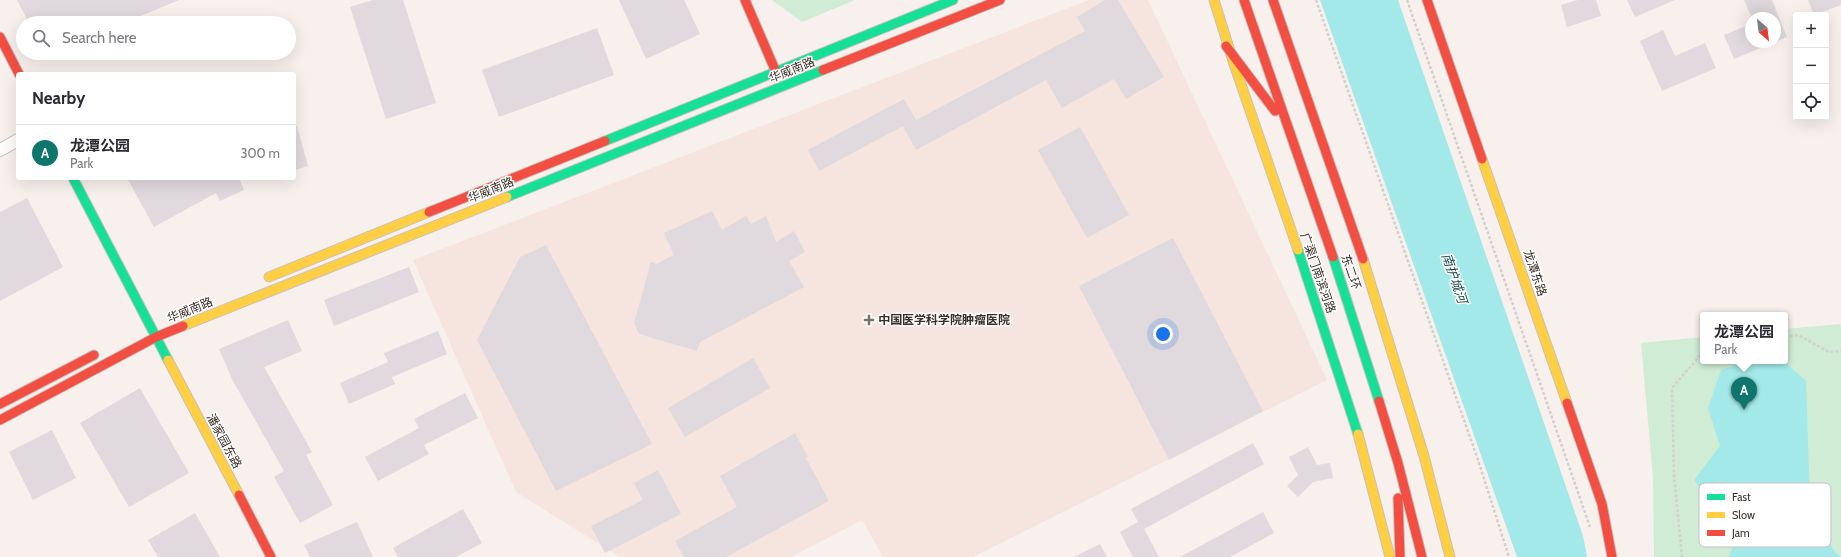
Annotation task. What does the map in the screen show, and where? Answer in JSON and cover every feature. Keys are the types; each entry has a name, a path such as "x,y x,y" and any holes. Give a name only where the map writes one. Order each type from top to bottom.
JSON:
{"main road":[{"path":"745,0 776,72"},
{"name":"华威南路","path":"261,281 953,0"},
{"name":"华威南路","path":"0,420 156,336 1000,0"},
{"name":"广渠门南滨河路","path":"1214,0 1226,46 1321,315 1368,471 1390,557"},
{"name":"东二环","path":"1244,0 1350,305 1398,463 1422,557"},
{"name":"东二环","path":"1273,0 1376,296 1424,456 1450,557"},
{"name":"龙潭东路","path":"1427,0 1602,504 1612,557"},
{"path":"0,37 18,72"},
{"path":"1226,46 1288,128"},
{"name":"潘家园东路","path":"75,180 271,557"},
{"path":"0,404 102,350"},
{"path":"1398,463 1400,557"}],"street":[{"path":"0,150 16,141"}],"path":[{"path":"1316,0 1478,460 1509,557"},
{"path":"1407,0 1591,530"},
{"path":"1788,337 1798,335 1829,352 1841,351"},
{"path":"1682,557 1674,475 1672,388 1700,355"}],"shaded area":[{"name":"中国医学科学院肿瘤医院","path":"1089,0 1148,0 1327,380 973,557 883,557 862,520 791,557 620,557 516,492 413,260"}],"green space":[{"path":"772,0 855,0 802,22"},
{"path":"1841,324 1841,557 1654,557 1653,477 1641,343 1700,337 1700,364 1788,364 1788,329"}],"water":[{"name":"南护城河","path":"1320,0 1398,0 1583,536 1587,557 1517,557"},
{"path":"1740,364 1787,364 1806,381 1809,483 1699,483 1699,486 1694,480 1720,446 1708,408 1721,370"},
{"path":"1831,545 1834,551 1841,557 1729,557 1733,547 1831,547"}],"building":[{"path":"17,0 179,0 141,16 25,16"},
{"path":"373,0 403,0 436,103 386,119 350,7"},
{"path":"619,0 684,0 700,34 646,59"},
{"path":"1105,0 1118,0 1164,77 1126,99 1114,79 1062,108 1046,80 916,150 903,126 819,171 808,150 904,99 916,120 1085,31 1077,17"},
{"path":"1578,0 1596,0 1601,16 1567,27 1561,5"},
{"path":"1627,0 1675,0 1635,17"},
{"path":"1744,0 1772,0 1777,12 1749,12"},
{"path":"1808,0 1841,0 1841,5 1822,12 1813,12"},
{"path":"1781,22 1787,37 1781,40"},
{"path":"1745,26 1745,48 1761,48 1734,59 1724,35"},
{"path":"597,28 614,75 499,117 482,70"},
{"path":"1663,30 1675,56 1705,43 1716,68 1662,91 1640,41"},
{"path":"296,126 297,126 308,166 296,169"},
{"path":"1080,127 1129,215 1087,238 1038,150"},
{"path":"128,180 240,180 244,190 220,201 216,193 154,227"},
{"path":"27,198 63,267 0,301 0,212"},
{"path":"712,211 722,230 746,216 751,224 766,216 776,242 794,231 805,252 789,261 804,287 700,342 697,351 639,334 634,323 651,262 656,264 674,255 664,233"},
{"path":"1173,238 1263,411 1169,460 1079,286"},
{"path":"546,245 652,444 556,491 477,340 520,257"},
{"path":"409,267 419,292 334,326 324,300"},
{"path":"288,320 302,351 264,367 312,452 306,455 333,505 300,523 274,477 284,471 233,381 219,349"},
{"path":"438,331 447,354 392,377 395,384 349,404 340,383 388,362 384,353"},
{"path":"753,358 770,388 685,437 668,408"},
{"path":"140,388 189,473 129,507 80,423"},
{"path":"465,393 478,418 424,445 429,454 378,481 365,457 419,428 414,419"},
{"path":"52,430 76,478 33,500 9,452"},
{"path":"795,433 808,457 806,458 829,501 726,557 684,557 675,541 737,507 720,476"},
{"path":"1253,443 1264,464 1144,529 1159,557 1133,557 1120,532 1138,522 1131,509"},
{"path":"1308,447 1317,465 1330,463 1333,478 1313,482 1298,497 1287,486 1298,475 1289,457"},
{"path":"658,470 681,514 605,553 591,526 643,500 634,483"},
{"path":"463,509 482,543 456,557 398,557 393,548"},
{"path":"1263,512 1274,533 1230,557 1180,557"},
{"path":"195,513 220,557 158,557 148,540"},
{"path":"357,522 373,557 310,557 304,545"},
{"path":"1100,544 1107,557 1074,557"}],"traffic: fast":[{"path":"605,141 953,0"},
{"path":"507,197 823,70"},
{"path":"74,180 168,360"},
{"path":"1298,250 1358,434"},
{"path":"1333,257 1379,401"}],"traffic: slow":[{"path":"1214,0 1234,64 1298,250"},
{"path":"1482,159 1567,403"},
{"path":"183,326 507,197"},
{"path":"269,277 429,212"},
{"path":"1363,259 1424,456 1450,557"},
{"path":"168,360 239,495"},
{"path":"1358,434 1390,557"}],"traffic: jam":[{"path":"745,0 776,72"},
{"path":"823,70 1000,0"},
{"path":"1244,0 1333,257"},
{"path":"1273,0 1363,259"},
{"path":"1427,0 1482,159"},
{"path":"0,37 18,72"},
{"path":"1226,46 1275,111"},
{"path":"429,212 605,141"},
{"path":"0,420 156,337 183,326"},
{"path":"0,404 94,355"},
{"path":"1379,401 1398,463 1422,557"},
{"path":"1567,403 1602,504 1612,557"},
{"path":"239,495 271,557"},
{"path":"1398,498 1400,557"}],"place":[{"name":"中国医学科学院肿瘤医院","path":"869,320"},
{"name":"龙潭公园","path":"1744,410"}]}
